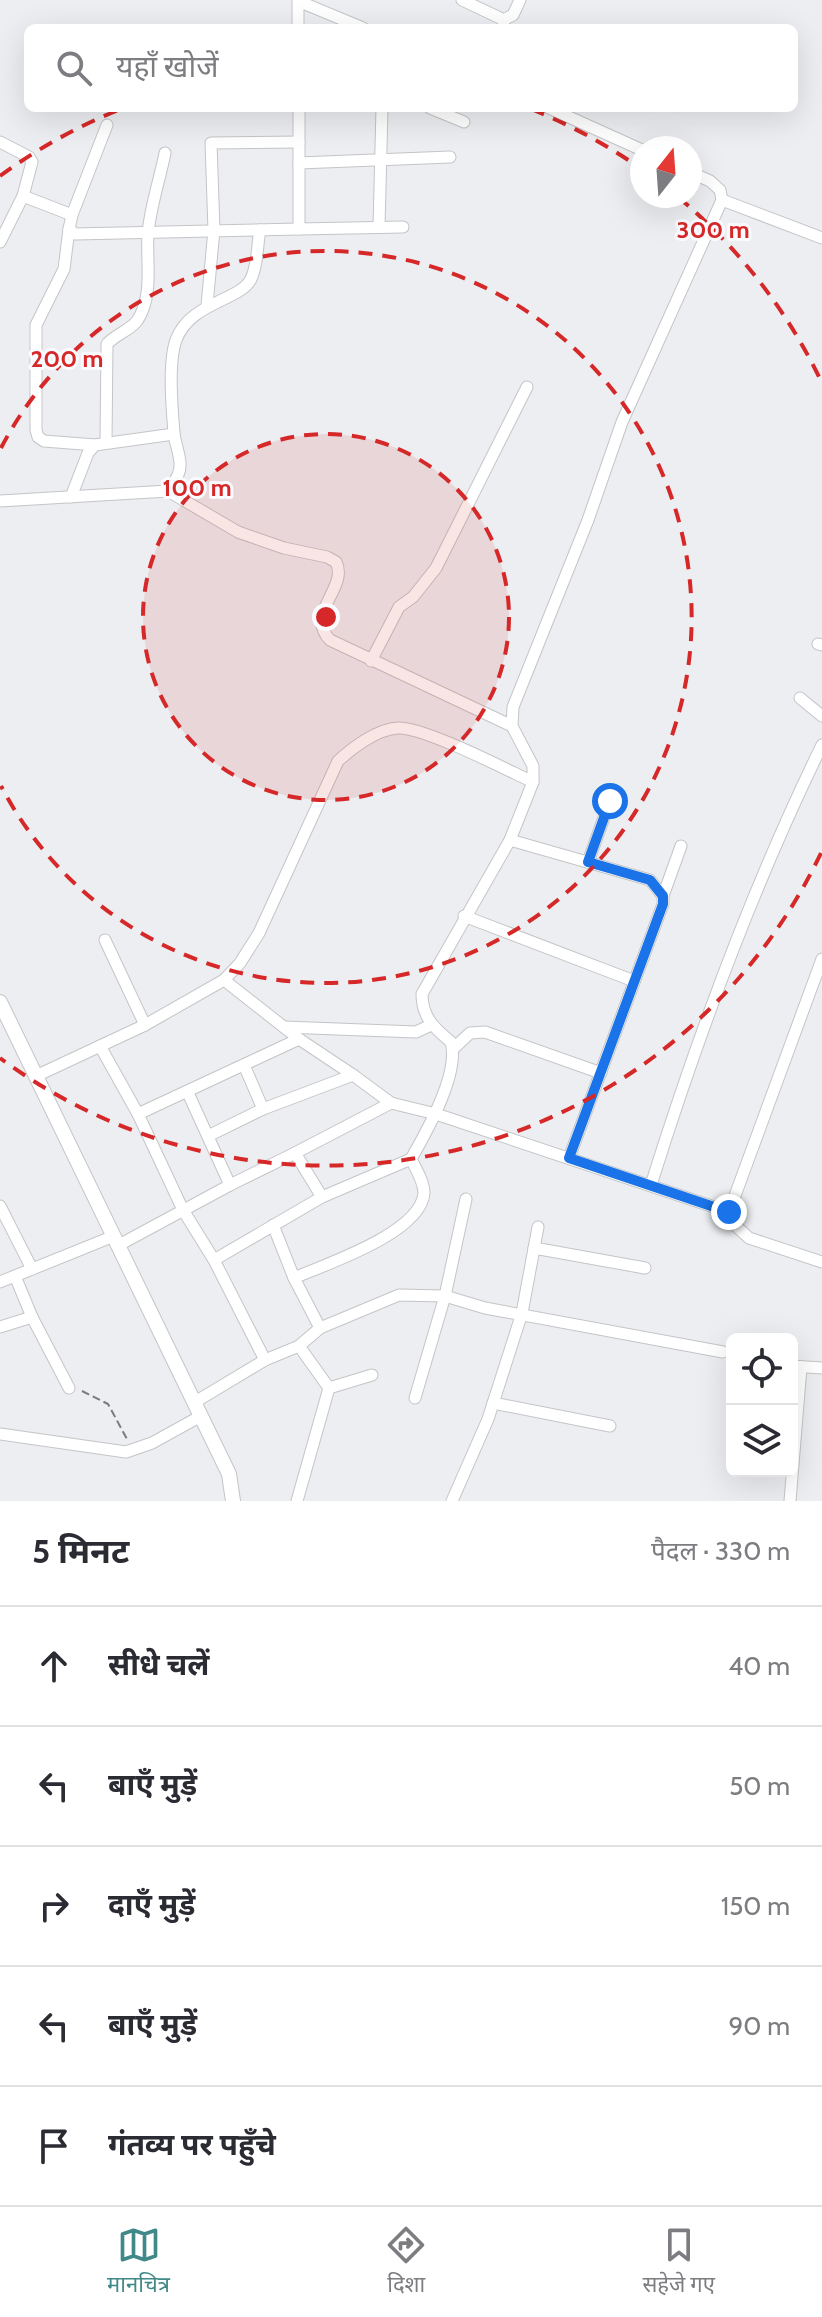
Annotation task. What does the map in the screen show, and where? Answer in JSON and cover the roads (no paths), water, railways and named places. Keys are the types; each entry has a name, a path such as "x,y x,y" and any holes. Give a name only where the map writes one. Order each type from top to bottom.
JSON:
{"street":[{"path":"462,0 504,24 513,15 520,0"},
{"path":"298,24 298,1 353,24"},
{"path":"299,112 299,229"},
{"path":"379,227 382,112"},
{"path":"440,112 464,122"},
{"path":"558,112 630,145"},
{"path":"107,125 72,215 64,269 36,325 36,430 38,437 44,441 101,444 174,434"},
{"path":"0,142 29,157 32,162 23,196 0,242"},
{"path":"207,305 214,230 211,143 299,142"},
{"path":"101,444 107,344 134,324 140,313 148,278 148,232 165,153"},
{"path":"299,163 450,157"},
{"path":"214,1260 322,1197 411,1159 436,1114 453,1060 453,1049 451,1042 431,1025 422,1007 422,994 510,840 533,782 533,766 512,726 513,707 588,520 622,422 722,200 720,190 702,177"},
{"path":"23,196 72,215"},
{"path":"722,200 822,238"},
{"path":"69,229 75,234 403,227"},
{"path":"168,491 179,475 180,459 174,434 172,353 176,338 185,324 207,305 244,288 250,280 260,230"},
{"path":"371,661 399,607 419,591 455,534 527,387"},
{"path":"71,497 88,453 101,444"},
{"path":"0,501 168,491 238,532 284,548 327,557 336,562 339,572 320,622 330,640 512,726"},
{"path":"800,698 822,716"},
{"path":"36,1076 145,1025 224,980 240,963 259,933 338,761 350,750 387,730 400,728 424,733 533,782"},
{"path":"651,1185 691,1060 788,816 822,745"},
{"path":"588,862 610,801"},
{"path":"510,840 650,880 663,896"},
{"path":"569,1158 681,846"},
{"path":"464,916 634,981"},
{"path":"105,940 145,1025"},
{"path":"729,1212 822,959"},
{"path":"224,980 299,1039 391,1103 436,1114 729,1212 737,1227 749,1238 822,1262"},
{"path":"0,1002 229,1474 233,1501"},
{"path":"283,1027 416,1032 431,1025"},
{"path":"453,1049 470,1033 485,1032 601,1073"},
{"path":"138,1114 299,1039"},
{"path":"100,1046 138,1114 183,1210 214,1260 265,1360"},
{"path":"244,1065 263,1109"},
{"path":"208,1136 263,1109 353,1075"},
{"path":"188,1093 230,1185"},
{"path":"0,1282 117,1240 183,1210 391,1103"},
{"path":"295,1153 322,1197"},
{"path":"294,1278 387,1238 417,1211 424,1189 411,1159"},
{"path":"415,1398 445,1296 466,1199"},
{"path":"0,1206 32,1269"},
{"path":"273,1225 294,1278 320,1328"},
{"path":"452,1501 493,1403 522,1313 538,1227"},
{"path":"534,1248 645,1268"},
{"path":"15,1276 32,1317 69,1388"},
{"path":"0,1434 126,1452 152,1443 265,1360 299,1346 320,1328 399,1295 445,1296 485,1308 723,1352"},
{"path":"0,1327 32,1317"},
{"path":"299,1346 329,1388"},
{"path":"798,1367 822,1368"},
{"path":"329,1388 372,1375"},
{"path":"297,1501 329,1388"},
{"path":"493,1403 610,1426"},
{"path":"790,1501 794,1405"}]}
